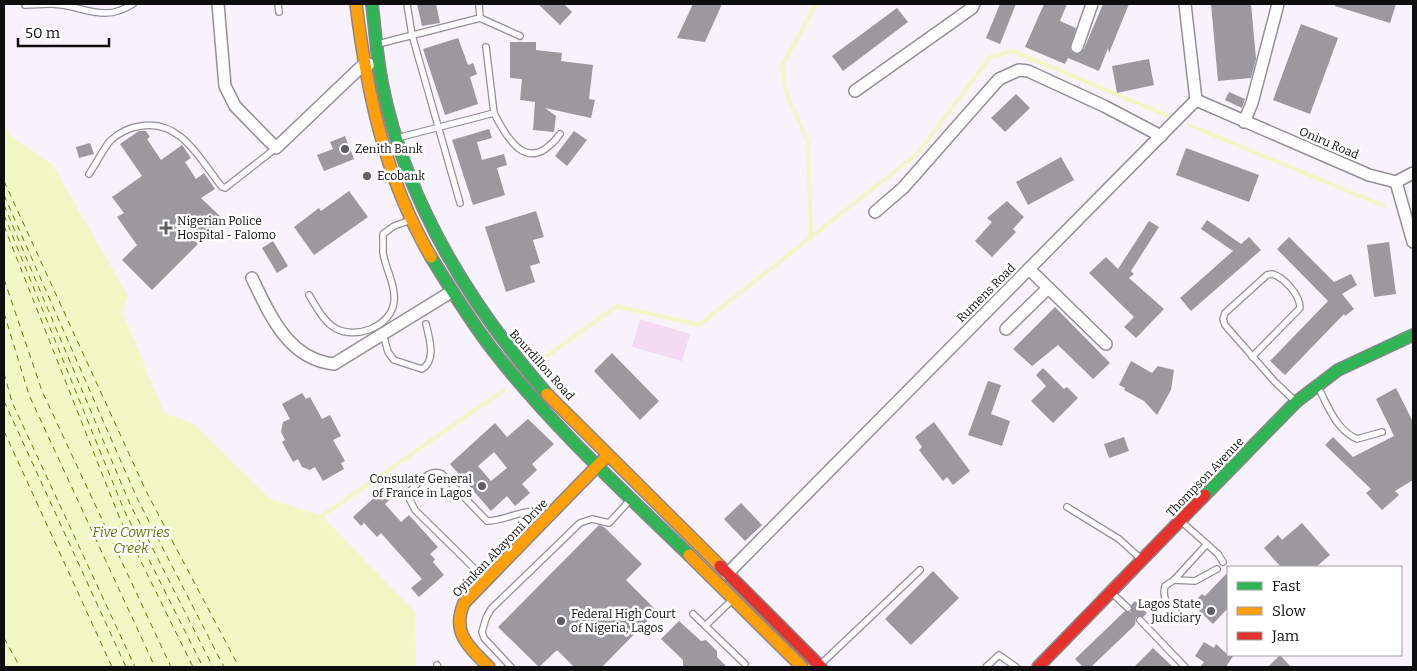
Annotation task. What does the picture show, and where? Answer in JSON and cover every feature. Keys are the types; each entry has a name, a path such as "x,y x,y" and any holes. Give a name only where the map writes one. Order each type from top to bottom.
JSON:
{"main road":[{"path":"356,4 368,95 383,147 413,219 451,292 474,328 508,371 598,467 734,598 802,667"},
{"name":"Bourdillon Road","path":"372,4 378,62 396,138 431,226 486,321 518,363 607,455 820,667"},
{"name":"Thompson Avenue","path":"1038,667 1296,402 1338,370 1413,335"},
{"name":"Oyinkan Abayomi Drive","path":"489,667 470,647 458,625 458,613 464,603 598,467 607,455"}],"street":[{"path":"218,4 225,86 235,106 276,148 363,65 378,62"},
{"path":"855,91 972,8 974,4"},
{"path":"1077,47 1092,4"},
{"path":"1185,4 1196,100"},
{"path":"1244,122 1252,103 1278,4"},
{"path":"875,212 903,188 1000,79 1019,70 1028,71 1104,106 1161,136"},
{"name":"Oniru Road","path":"1196,100 1369,175 1396,182"},
{"name":"Rumens Road","path":"727,574 1196,100"},
{"path":"1413,173 1396,182 1413,242"},
{"path":"1030,269 1106,344"},
{"path":"252,278 278,326 296,349 313,360 334,364 451,292"},
{"path":"1006,329 1048,288"}],"lane":[{"path":"25,5 66,4 96,14 123,10 133,4"},
{"path":"278,4 279,12"},
{"path":"407,4 412,35 460,202"},
{"path":"479,4 480,18"},
{"path":"376,44 480,18 520,36"},
{"path":"486,47 494,113 503,131 516,148 528,154 540,153 552,145 560,134"},
{"path":"396,138 494,113"},
{"path":"90,174 110,141 137,126 154,124 169,128 181,136 222,187 228,186 276,148"},
{"path":"308,295 325,320 336,329 354,334 372,328 388,316 394,304 394,291 384,253 383,234 394,226 413,219"},
{"path":"1252,357 1300,308 1295,294 1286,283 1272,274 1267,275 1225,313 1223,319 1225,325 1252,357 1296,402"},
{"path":"383,334 388,352 394,360 422,369 428,364 431,352 426,324"},
{"path":"1317,385 1347,435 1357,439 1382,432"},
{"path":"486,580 415,510 410,500 410,491 430,473 436,471 442,474 487,521 498,521 522,511 536,511"},
{"path":"511,667 484,638 482,632 491,610 580,523 592,519 610,523 631,498"},
{"path":"1067,507 1119,539 1142,560"},
{"path":"1181,521 1218,554 1223,562"},
{"path":"1181,617 1166,602 1163,594 1165,586 1174,580 1207,544"},
{"path":"1174,580 1195,581 1217,569"},
{"path":"820,667 920,570"},
{"path":"1111,592 1128,608"},
{"path":"706,625 734,598"},
{"path":"694,614 745,664"},
{"path":"1140,620 1185,667"},
{"path":"986,667 999,655 1016,667"}],"shaded area":[{"path":"640,319 690,334 682,361 632,347"}],"water":[{"name":"Five Cowries Creek","path":"4,124 12,137 52,164 128,296 123,313 164,413 194,424 270,499 322,516 415,612 416,667 4,667"}],"building":[{"path":"417,4 436,4 440,23 422,26"},
{"path":"538,4 564,4 572,12 560,25"},
{"path":"693,4 722,4 705,42 677,38"},
{"path":"1000,4 1016,4 1000,44 986,38"},
{"path":"1044,4 1067,4 1060,21 1076,28 1070,48 1072,52 1078,54 1084,49 1103,4 1129,4 1109,53 1108,48 1099,71 1068,58 1065,64 1025,47"},
{"path":"1211,4 1251,4 1256,59 1251,78 1218,81"},
{"path":"1335,4 1396,4 1390,23 1335,6"},
{"path":"897,8 908,22 843,71 832,56"},
{"path":"1301,24 1338,38 1310,114 1273,100"},
{"path":"458,38 468,65 473,63 477,74 470,77 478,104 445,115 423,49"},
{"path":"510,42 536,42 536,50 562,53 561,61 593,65 589,99 595,100 591,118 545,108 556,116 554,132 533,130 535,102 520,100 522,79 510,78"},
{"path":"1149,59 1154,85 1117,93 1112,66"},
{"path":"1229,92 1245,99 1242,108 1225,100"},
{"path":"1016,94 1030,108 1005,132 991,118"},
{"path":"489,129 492,138 477,142 482,160 504,154 507,165 497,168 505,195 473,205 452,140"},
{"path":"139,131 146,131 150,137 147,139 161,160 182,145 191,158 185,162 196,179 204,173 215,189 201,198 223,219 152,290 122,260 137,245 117,217 124,213 112,197 142,176 120,144"},
{"path":"574,131 587,140 567,166 555,156"},
{"path":"345,136 354,159 324,171 317,155 333,149 330,142"},
{"path":"90,143 94,154 79,158 76,147"},
{"path":"1186,148 1259,175 1249,202 1176,175"},
{"path":"1061,157 1074,180 1028,205 1016,182"},
{"path":"349,191 368,217 314,255 294,227 319,208 321,211"},
{"path":"1007,201 1024,217 1013,229 1016,232 992,257 975,241 992,222 987,218"},
{"path":"536,211 544,237 533,240 540,263 530,266 535,282 506,292 485,227"},
{"path":"1207,220 1241,244 1249,237 1261,250 1191,311 1180,298 1233,251 1201,229"},
{"path":"1149,221 1159,227 1131,271 1134,274 1129,278 1164,309 1136,338 1124,327 1134,317 1089,273 1106,257 1118,269"},
{"path":"1289,237 1334,282 1351,274 1357,285 1342,294 1354,309 1345,316 1344,314 1285,375 1270,361 1328,301 1277,249"},
{"path":"273,241 288,266 277,273 262,248"},
{"path":"1389,242 1396,294 1374,297 1367,245"},
{"path":"1055,307 1110,363 1093,379 1058,345 1032,366 1013,349"},
{"path":"612,353 659,401 640,420 594,371"},
{"path":"1131,361 1152,373 1158,366 1174,370 1171,390 1157,415 1144,401 1124,390 1125,388 1119,385"},
{"path":"1043,368 1064,389 1067,387 1078,398 1053,423 1031,401 1046,386 1036,375"},
{"path":"988,381 1001,385 991,414 1010,421 1002,446 968,435"},
{"path":"1396,388 1413,422 1413,480 1395,491 1399,495 1382,510 1366,493 1371,489 1325,445 1333,437 1353,457 1394,436 1376,399"},
{"path":"302,393 306,399 310,397 322,419 330,415 341,436 333,440 345,461 341,463 344,469 323,481 315,467 310,470 302,467 298,459 293,462 282,442 285,440 281,432 283,422 290,419 282,404"},
{"path":"528,419 554,444 532,464 537,470 522,484 530,493 515,506 507,496 491,511 450,464 495,423 507,437","holes":["494,452 507,468 491,481 478,466"]},
{"path":"934,422 970,471 953,485 947,477 943,481 919,450 922,447 915,437"},
{"path":"1124,437 1129,451 1109,458 1104,444"},
{"path":"388,485 396,494 385,504 401,522 409,515 438,547 430,554 435,559 433,562 444,575 419,597 411,588 422,579 381,533 377,537 364,523 361,526 353,517"},
{"path":"741,503 762,525 745,541 724,519"},
{"path":"1302,523 1330,555 1317,566 1280,566 1264,548 1278,535 1282,540"},
{"path":"599,525 604,527 642,564 626,580 657,611 602,667 574,667 557,650 539,667 498,627"},
{"path":"933,571 959,598 911,645 885,619"},
{"path":"1227,573 1227,609 1213,624 1192,604 1202,594 1205,596"},
{"path":"1135,601 1147,613 1143,617 1136,617 1135,625 1091,667 1083,667 1075,659 1125,611 1131,612 1131,605"},
{"path":"679,621 701,641 706,640 717,651 717,657 727,667 683,667 683,660 661,639"},
{"path":"1204,642 1214,648 1216,644 1227,656 1233,656 1226,667 1200,667 1204,662 1195,656"},
{"path":"1153,648 1173,667 1134,667"},
{"path":"1281,656 1291,667 1268,667"}],"waterway":[{"path":"811,237 808,142 786,92 782,66 816,4"},
{"path":"538,362 617,306 699,325 918,153 990,57 1013,51 1166,115"},
{"path":"1189,125 1384,206"},
{"path":"322,516 504,390"}],"ferry route":[{"path":"4,181 147,493 239,667"},
{"path":"4,195 137,498 224,667"},
{"path":"4,205 130,504 213,667"},
{"path":"4,215 124,510 203,667"},
{"path":"4,226 120,519 193,667"},
{"path":"4,279 42,391 171,667"},
{"path":"4,313 29,395 155,667"},
{"path":"4,373 12,402 135,667"},
{"path":"4,401 126,667"},
{"path":"4,431 112,667"},
{"path":"4,638 20,667"}],"traffic: fast":[{"path":"372,4 380,73 392,127 424,210 444,249 467,287 518,360 547,394"},
{"path":"431,257 475,326 514,377 612,481 689,555"},
{"path":"1205,495 1296,402 1338,370 1413,335"}],"traffic: slow":[{"path":"356,4 366,70 380,134 401,197 431,257"},
{"path":"547,394 720,566"},
{"path":"489,667 464,639 460,623 464,603 606,457"},
{"path":"689,555 802,667"}],"traffic: jam":[{"path":"1038,667 1205,495"},
{"path":"720,566 821,667"}],"place":[{"name":"Zenith Bank","path":"345,149"},
{"name":"Ecobank","path":"367,176"},
{"name":"Nigerian Police Hospital - Falomo","path":"166,228"},
{"name":"Consulate General of France in Lagos","path":"482,486"},
{"name":"Lagos State Judiciary","path":"1211,611"},
{"name":"Federal High Court of Nigeria, Lagos","path":"561,621"}]}
